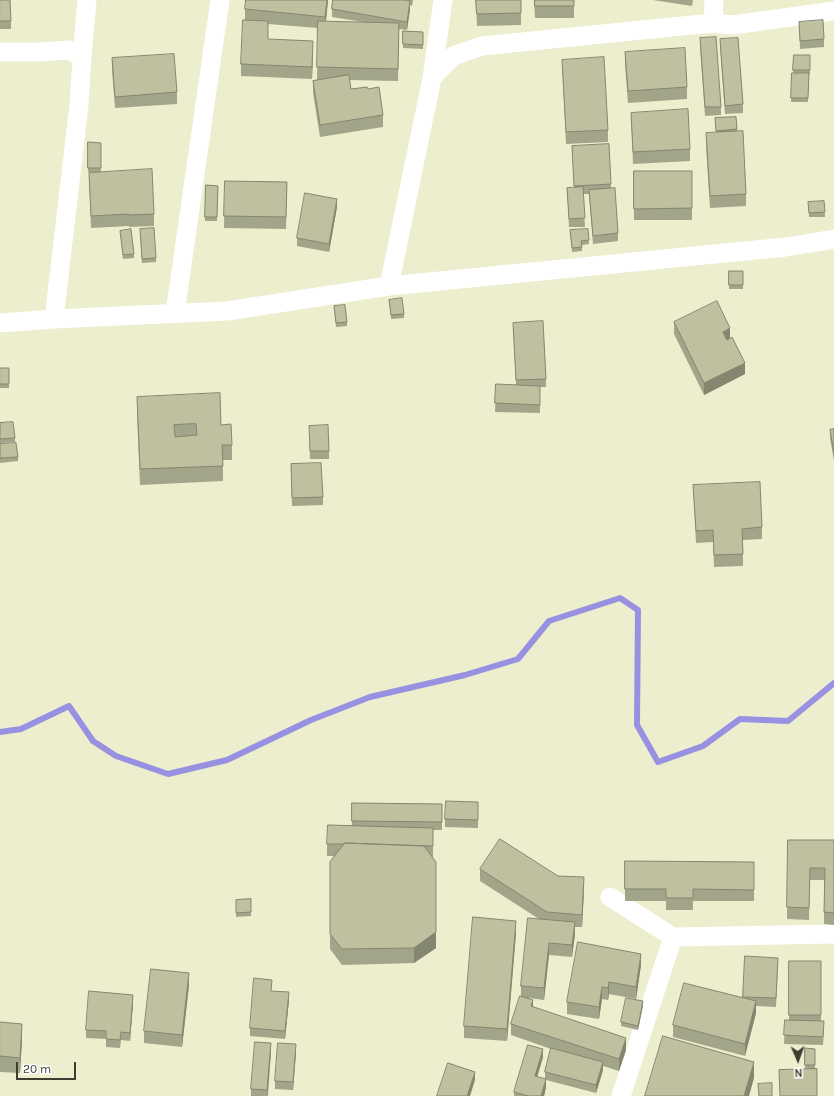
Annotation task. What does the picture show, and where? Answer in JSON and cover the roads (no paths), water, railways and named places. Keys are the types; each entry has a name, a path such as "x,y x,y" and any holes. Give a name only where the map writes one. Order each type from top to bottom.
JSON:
{"street":[{"path":"54,319 79,105 87,0"},
{"path":"175,313 220,0"},
{"path":"388,286 432,78 443,0"},
{"path":"713,23 714,0"},
{"path":"432,78 453,56 482,46 713,23 733,25 834,11"},
{"path":"0,52 68,50 82,58"},
{"path":"0,323 227,311 388,286 786,247 834,239"},
{"path":"610,897 673,937 834,934"},
{"path":"621,1096 673,937"}],"waterway":[{"path":"0,732 21,729 69,706 93,741 116,756 168,774 227,760 311,720 370,697 465,675 518,659 549,621 620,598 638,610 637,725 658,762 703,746 740,719 788,721 834,683"}]}
